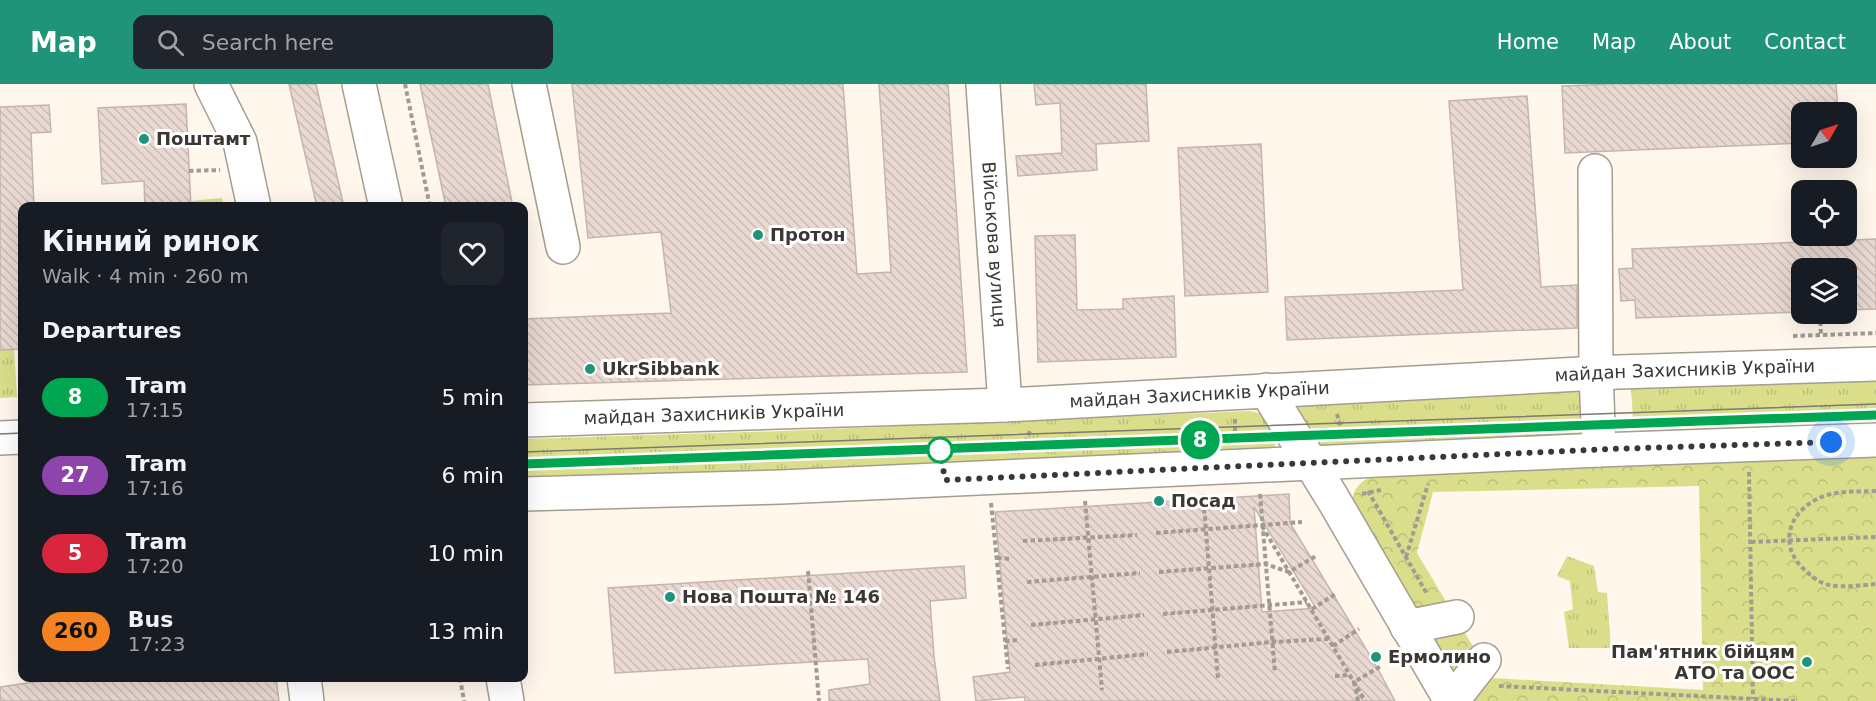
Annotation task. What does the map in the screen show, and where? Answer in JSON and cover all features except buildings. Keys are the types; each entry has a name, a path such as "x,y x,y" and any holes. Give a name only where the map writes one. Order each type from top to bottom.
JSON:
{"main road":[{"path":"211,84 240,142 253,202"},
{"path":"359,84 385,202"},
{"path":"529,84 563,247"},
{"name":"Військова вулиця","path":"983,85 1005,405"},
{"path":"1595,171 1596,373 1599,450"},
{"name":"майдан Захисників України","path":"528,420 1005,405 1596,373 1876,364"},
{"path":"1266,390 1451,701 1490,673"},
{"path":"0,438 18,437"},
{"path":"528,494 781,488 1599,450 1876,440"},
{"path":"1407,627 1457,617"},
{"path":"305,682 307,701"},
{"path":"504,682 507,701"}],"path":[{"path":"405,84 429,202"},
{"path":"189,171 220,170"},
{"path":"1820,324 1821,335"},
{"path":"1234,412 1236,448"},
{"path":"1336,412 1346,445"},
{"path":"1019,456 1031,427"},
{"path":"1749,470 1754,699"},
{"path":"1406,557 1430,480"},
{"path":"1260,487 1275,673"},
{"path":"1203,490 1218,679"},
{"path":"1876,491 1831,493 1814,501 1800,512 1791,524 1788,541 1792,555 1814,578 1830,585 1876,584"},
{"path":"990,496 1008,669"},
{"path":"1085,497 1102,690"},
{"path":"1156,533 1302,522"},
{"path":"1263,526 1365,701"},
{"path":"1023,541 1137,535"},
{"path":"1751,542 1876,537"},
{"path":"1160,572 1265,564 1289,572 1316,556"},
{"path":"997,558 1012,559"},
{"path":"808,571 819,701"},
{"path":"1027,582 1140,573"},
{"path":"1312,609 1337,592"},
{"path":"1163,614 1307,602"},
{"path":"1031,625 1144,615"},
{"path":"1333,646 1359,629"},
{"path":"1167,652 1328,639"},
{"path":"1005,641 1020,640"},
{"path":"1035,665 1148,654"},
{"path":"1354,682 1381,666"},
{"path":"1490,673 1725,697 1795,701"},
{"path":"1335,676 1350,675"},
{"path":"461,682 464,701"},
{"path":"1354,682 1358,701"},
{"path":"1725,697 1730,701"}],"green space":[{"path":"222,198 223,202 191,202"},
{"path":"14,349 17,397 0,398 0,350"},
{"path":"1876,377 1876,427 1634,435 1631,387"},
{"path":"1581,391 1581,435 1315,446 1293,404 1297,401"},
{"path":"1249,411 1264,414 1278,440 1273,449 1264,454 528,480 528,439 783,431"},
{"path":"1876,450 1876,701 1469,701 1353,504 1354,494 1358,487 1372,476","holes":["1699,486 1703,690 1492,678 1417,553 1433,492"]},
{"path":"1567,556 1594,566 1598,592 1607,593 1611,648 1569,648 1564,612 1573,609 1570,581 1557,576"}],"tram line":[{"path":"528,452 1876,404"},
{"path":"528,464 1876,415"},
{"name":"8","path":"528,464 1876,415"},
{"path":"0,434 18,433"}],"place":[{"name":"Поштамт","path":"144,139"},
{"name":"Протон","path":"758,235"},
{"name":"UkrSibbank","path":"590,369"},
{"name":"Посад","path":"1159,501"},
{"name":"Нова Пошта № 146","path":"670,597"},
{"name":"Ермолино","path":"1376,657"},
{"name":"Пам'ятник бійцям АТО та ООС","path":"1807,662"}],"route":[{"path":"940,450 945,480 1611,449 1831,442"}]}
